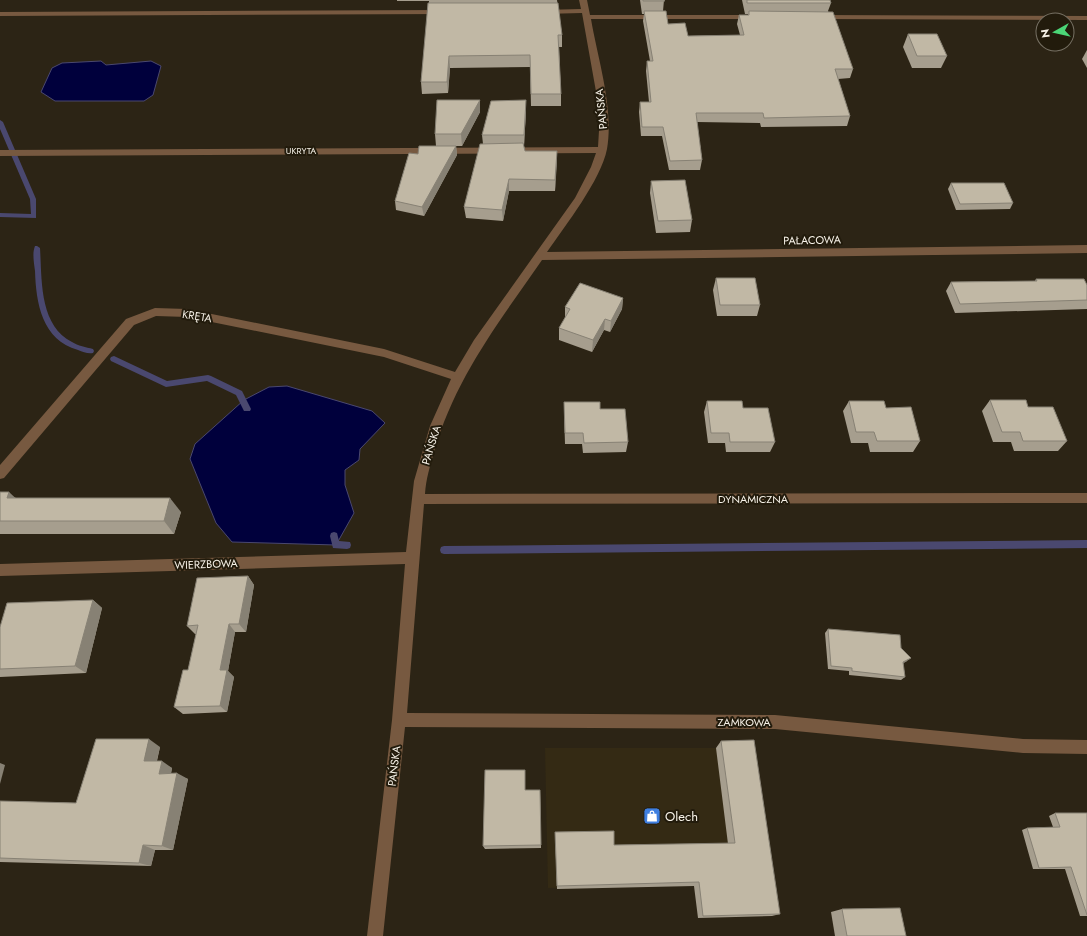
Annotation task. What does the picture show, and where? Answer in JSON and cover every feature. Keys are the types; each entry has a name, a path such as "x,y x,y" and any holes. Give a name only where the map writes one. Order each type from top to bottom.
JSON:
{"street":[{"path":"537,12 585,9 762,17"},
{"name":"PAŃSKA","path":"373,934 399,720 412,558 420,481 436,426 458,377 478,343 579,200 596,167 602,150 604,114 585,9"},
{"path":"0,14 450,12"},
{"path":"810,17 1087,18"},
{"name":"UKRYTA","path":"2,153 602,150"},
{"name":"PAŁACOWA","path":"538,256 1087,249"},
{"name":"KRĘTA","path":"0,474 130,322 155,312 187,313 384,353 458,377"},
{"name":"DYNAMICZNA","path":"418,499 1087,498"},
{"name":"WIERZBOWA","path":"0,570 412,558"},
{"name":"ZAMKOWA","path":"399,720 775,722 1023,746 1087,747"}],"shaded area":[{"path":"101,61 106,65 151,61 161,66 153,95 144,101 55,101 41,92 52,68 62,63"},
{"path":"287,386 372,411 385,423 360,449 359,460 345,470 345,485 354,513 336,545 232,542 216,523 190,459 195,444 244,400 269,387"},
{"name":"Olech","path":"545,748 748,748 767,884 548,888"}],"building":[{"path":"664,0 665,1 643,1"},
{"path":"747,0 830,0 831,3 747,3"},
{"path":"428,3 558,3 562,35 558,35 561,94 531,94 530,55 449,56 447,82 421,82"},
{"path":"644,11 666,11 668,24 685,23 688,36 744,35 739,15 749,15 749,11 833,12 853,69 835,69 850,116 764,118 763,113 696,113 702,160 670,161 663,127 642,127 640,102 651,102 647,61 653,61"},
{"path":"908,34 937,34 947,56 917,56"},
{"path":"437,100 480,100 461,134 435,134"},
{"path":"526,100 524,135 482,135 491,101"},
{"path":"523,143 525,151 557,151 555,180 509,179 502,210 464,207 480,144"},
{"path":"419,146 456,146 422,207 395,201 409,153 418,154"},
{"path":"685,180 692,220 658,221 651,181"},
{"path":"951,183 1004,183 1013,203 960,204"},
{"path":"716,278 755,278 760,305 720,305"},
{"path":"1036,279 1084,279 1087,285 1087,300 960,304 951,282 1037,281"},
{"path":"580,283 623,298 611,321 605,319 593,340 559,328 570,309 565,307"},
{"path":"990,400 1026,400 1028,407 1053,407 1067,441 1023,441 1020,432 1002,432"},
{"path":"707,401 742,401 743,408 768,408 775,442 730,442 729,433 711,433"},
{"path":"849,401 884,401 886,408 911,407 920,441 877,441 874,432 856,432"},
{"path":"564,402 600,402 600,409 625,409 628,442 584,443 583,433 565,433"},
{"path":"0,492 9,492 7,498 170,498 164,521 0,521"},
{"path":"248,576 239,624 229,624 220,670 227,670 220,706 174,707 183,670 188,670 198,625 187,626 197,578"},
{"path":"93,600 75,666 0,669 0,627 7,603"},
{"path":"828,629 900,635 901,648 911,658 903,662 905,677 852,671 852,668 831,666"},
{"path":"96,739 149,739 144,761 162,761 159,774 177,773 162,846 143,845 139,863 0,858 0,801 76,803"},
{"path":"754,740 780,914 703,916 699,882 557,886 555,832 614,831 614,845 735,843 721,741"},
{"path":"485,770 525,770 525,790 540,790 541,845 483,846"},
{"path":"1055,813 1087,813 1087,915 1071,867 1039,868 1027,828 1060,827"},
{"path":"900,908 906,936 847,936 842,909"}],"waterway":[{"path":"0,122 33,199 34,216 0,215"},
{"path":"37,248 41,300 49,325 57,335 67,343 90,351"},
{"path":"114,359 166,384 208,378 239,393 247,409"},
{"path":"334,536 336,545 347,545"},
{"path":"444,550 1087,544"}],"place":[{"name":"Olech","path":"652,816"}]}
